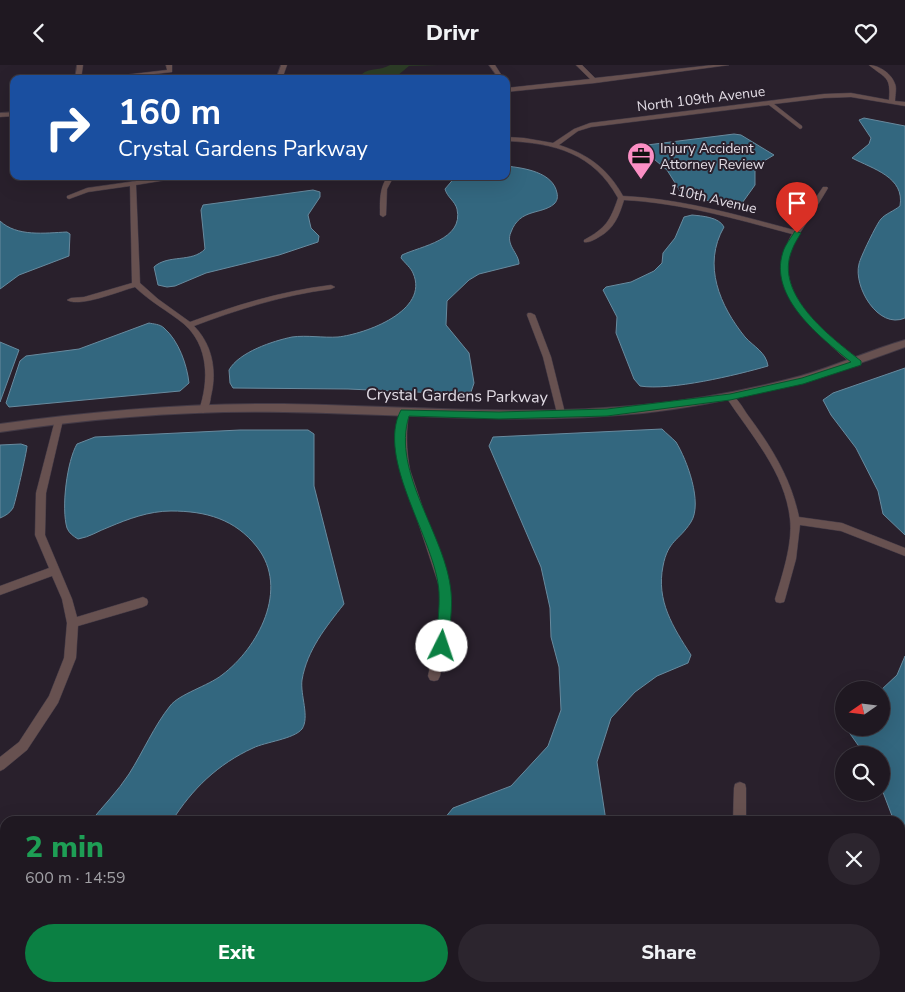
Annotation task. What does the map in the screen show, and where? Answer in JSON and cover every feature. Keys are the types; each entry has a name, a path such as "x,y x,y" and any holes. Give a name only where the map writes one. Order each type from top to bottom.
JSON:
{"street":[{"path":"579,65 595,81"},
{"path":"682,65 688,70"},
{"path":"510,88 595,81 726,65"},
{"path":"872,65 884,73 893,84 892,101"},
{"path":"120,75 169,68"},
{"name":"North 109th Avenue","path":"554,145 576,130 590,125 770,103 851,95 905,104"},
{"path":"770,103 800,127"},
{"path":"510,140 554,145 585,157 601,167 614,181 621,198 617,213 608,230 586,241"},
{"path":"69,197 87,190 156,180"},
{"path":"383,215 383,195 387,180"},
{"path":"133,183 136,284 157,304 190,325 207,351 210,370 209,395 203,410"},
{"path":"825,188 787,251 785,263 787,281 794,298 806,318 858,363"},
{"name":"110th Avenue","path":"621,198 649,198 686,204 797,233"},
{"path":"71,300 85,299 136,284"},
{"path":"190,325 265,299 331,287"},
{"path":"531,315 547,357 561,413"},
{"name":"Crystal Gardens Parkway","path":"0,428 59,420 203,410 282,407 491,415 607,413 730,397 803,380 858,363 905,343"},
{"path":"730,397 757,433 777,466 795,520 787,576 780,599"},
{"path":"405,412 400,427 403,467 434,548 445,592 442,646 434,676"},
{"path":"0,765 23,746 54,699 70,658 73,623 40,535 41,493 59,420"},
{"path":"795,520 842,527 905,552"},
{"path":"0,591 54,570"},
{"path":"73,623 142,602"},
{"path":"740,788 740,816"}],"green space":[{"path":"390,65 438,65 409,66 398,75 362,74 369,70"}],"water":[{"path":"864,118 905,126 905,318 895,320 886,318 870,304 864,294 858,273 862,255 879,222 900,206 898,188 893,181 878,170 852,158 869,144 871,138 859,120"},
{"path":"734,134 741,135 774,155 759,164 755,169 755,185 740,206 734,207 682,194 667,170 642,149 647,145"},
{"path":"510,167 537,172 550,180 557,193 557,201 555,203 525,215 515,224 511,232 510,241 519,264 479,274 469,280 447,301 446,325 469,353 474,383 471,392 460,394 348,389 233,388 230,383 229,370 240,358 257,348 292,337 338,337 350,335 378,325 404,309 412,299 416,287 413,273 401,258 402,255 430,245 448,235 454,228 457,220 456,206 445,189 453,180 510,180"},
{"path":"313,190 320,192 320,197 308,215 311,228 319,236 318,242 279,255 206,273 175,286 158,285 154,267 166,261 194,256 205,249 201,210 203,205"},
{"path":"692,215 714,219 724,227 714,256 717,285 728,312 736,325 745,337 762,353 768,366 722,378 686,384 653,387 640,386 634,379 616,333 617,317 603,290 606,287 631,282 654,271 662,263 663,253 675,238 684,217"},
{"path":"0,221 15,230 23,232 67,232 70,234 69,256 19,275 0,289"},
{"path":"149,323 164,328 178,346 189,383 180,391 9,407 6,403 20,361 26,356 79,349"},
{"path":"0,342 19,350 0,402"},
{"path":"905,368 905,535 883,514 878,491 856,448 831,415 823,400 833,393"},
{"path":"662,429 676,442 689,470 694,493 694,514 687,528 674,541 668,551 661,579 664,602 672,624 691,655 688,663 657,676 635,692 611,718 597,762 605,816 446,816 453,808 511,786 548,746 561,710 559,667 551,637 550,608 541,567 489,446 493,437"},
{"path":"240,430 308,430 314,434 314,486 344,604 318,639 308,659 302,680 305,712 304,724 302,729 293,735 253,748 228,762 197,788 175,816 95,816 125,780 170,706 180,698 222,675 247,650 258,634 265,617 270,599 271,581 266,563 257,547 248,537 229,523 208,515 184,511 155,512 124,521 86,537 76,538 67,528 65,519 66,485 70,461 77,444 95,437"},
{"path":"21,444 27,446 13,508 0,518 0,445"},
{"path":"905,656 905,816 892,816 886,801 890,801 890,746 859,746 852,736 890,736 890,682 897,675"}],"place":[{"name":"Injury Accident Attorney Review","path":"641,180"}],"route":[{"path":"442,646 445,592 434,548 403,467 400,427 405,412 482,415 607,413 730,397 803,380 858,363 806,318 794,298 787,281 785,263 787,251 797,233"}]}
